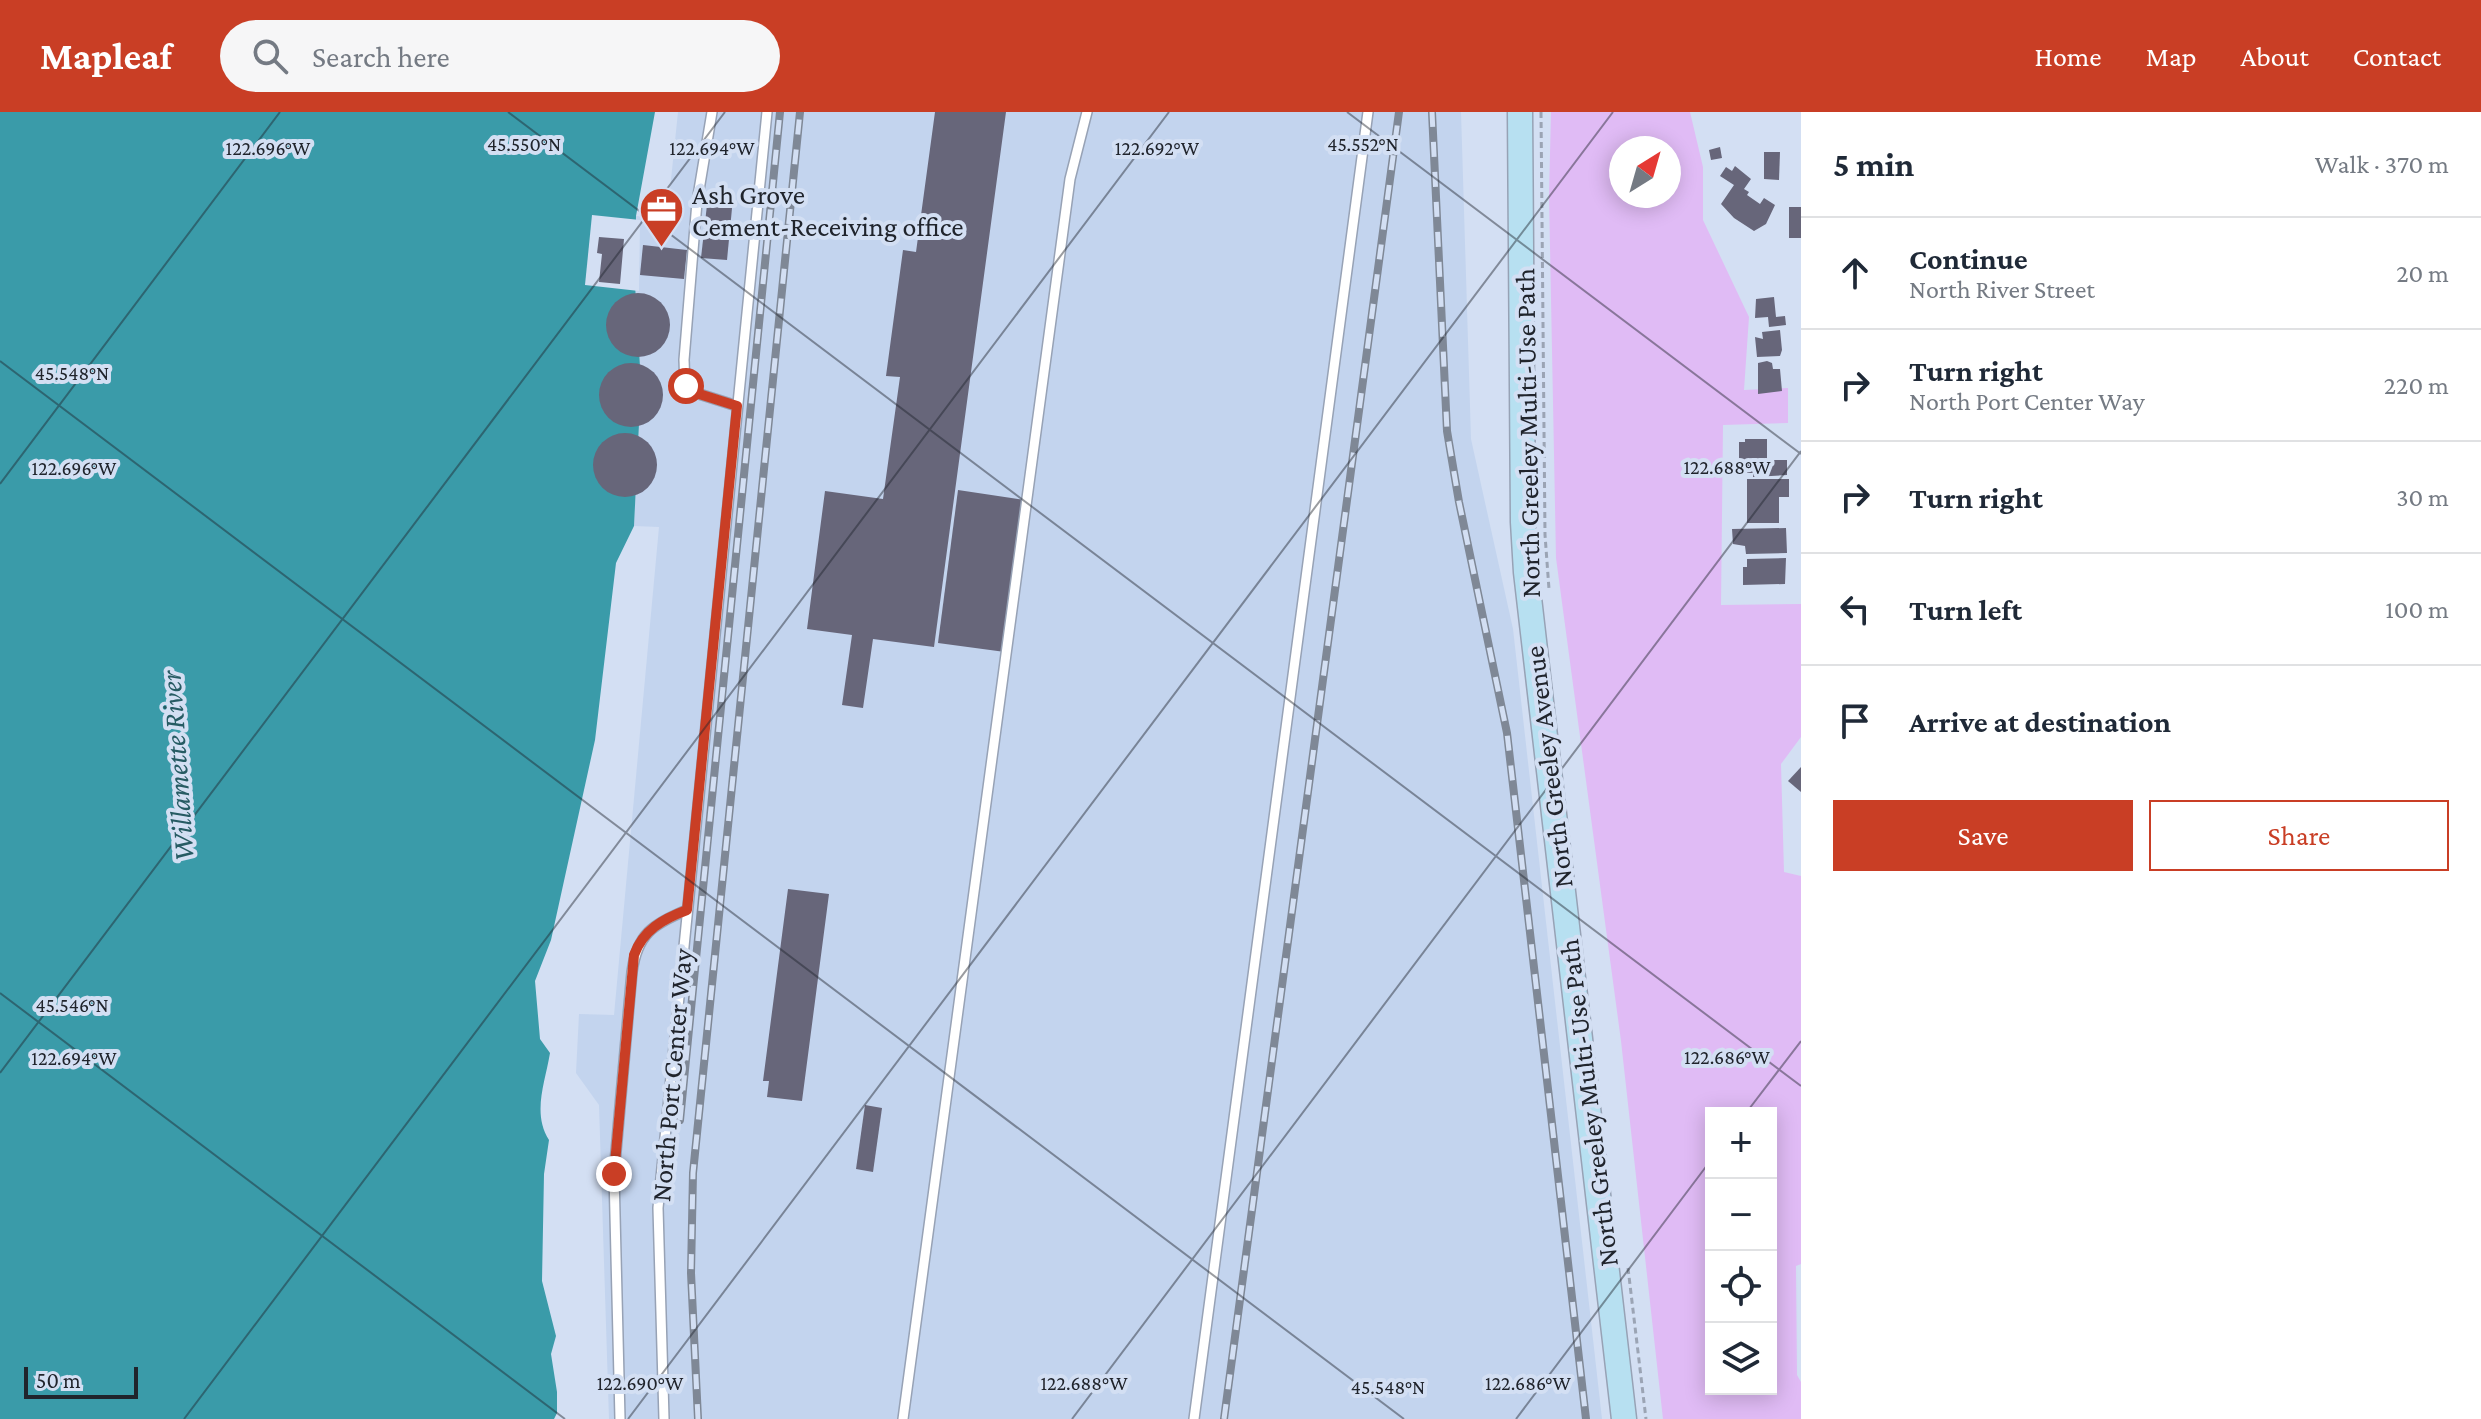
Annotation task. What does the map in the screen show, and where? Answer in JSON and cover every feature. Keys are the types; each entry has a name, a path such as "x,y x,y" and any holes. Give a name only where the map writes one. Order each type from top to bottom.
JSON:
{"main road":[{"name":"North Greeley Avenue","path":"1520,112 1526,572 1624,1419"}],"lane":[{"path":"712,112 697,202 684,360 685,383 689,390 737,406"},
{"name":"North Port Center Way","path":"664,1419 658,1208 767,112"},
{"path":"903,1419 1070,179 1087,112"},
{"path":"1194,1419 1368,112"},
{"path":"620,1419 614,1174 633,963 637,947 646,932 687,910"}],"path":[{"name":"North Greeley Multi-Use Path","path":"1541,112 1545,516 1549,590"},
{"name":"North Greeley Multi-Use Path","path":"1627,1261 1646,1419"}],"shaded area":[{"path":"678,112 1461,112 1471,439 1513,629 1602,1419 609,1419 599,1105 576,1073 579,1014 614,1015 659,527 634,526 641,383 635,284 636,216 667,218"},
{"path":"1551,112 1690,112 1703,167 1703,220 1749,317 1744,390 1788,388 1788,423 1723,425 1721,605 1801,604 1801,737 1781,764 1784,872 1801,876 1801,1264 1796,1266 1797,1375 1801,1382 1801,1419 1663,1419 1621,1041 1556,558 1549,195"}],"water":[{"name":"Willamette River","path":"0,112 655,112 636,216 635,284 641,383 634,526 616,563 595,740 551,940 535,981 540,1039 550,1053 541,1109 541,1119 549,1140 544,1174 542,1281 556,1336 551,1354 557,1392 554,1419 0,1419"}],"pier":[{"path":"592,215 640,220 639,291 585,285"}],"building":[{"path":"935,112 1006,112 934,647 873,639 863,708 842,705 852,635 807,629 825,491 883,499 900,377 886,376 903,250 916,252"},
{"path":"1720,147 1722,158 1711,160 1709,150"},
{"path":"1764,152 1780,152 1779,180 1764,179"},
{"path":"1735,166 1751,179 1744,189 1749,192 1747,195 1760,204 1764,198 1775,205 1766,224 1754,231 1734,218 1721,204 1734,185 1720,176 1726,167 1732,171"},
{"path":"708,196 733,198 727,260 701,258"},
{"path":"1789,207 1801,207 1801,238 1789,238"},
{"path":"599,237 624,239 620,284 599,282 602,254 597,253"},
{"path":"643,245 687,250 684,279 640,275"},
{"path":"632,293 644,293 661,302 668,313 668,337 661,348 644,357 632,357 620,352 611,343 606,331 606,319 611,307 620,298"},
{"path":"1774,297 1776,317 1785,316 1786,325 1769,327 1768,317 1755,318 1756,299"},
{"path":"1780,330 1780,356 1757,357 1755,337 1763,339 1762,332"},
{"path":"625,363 637,363 654,372 661,383 661,407 654,418 637,427 625,427 613,422 604,413 599,401 599,389 604,377 613,368"},
{"path":"1758,363 1772,363 1773,369 1780,369 1782,391 1758,394"},
{"path":"619,433 631,433 648,442 655,453 655,477 648,488 631,497 619,497 607,492 598,483 593,471 593,459 598,447 607,438"},
{"path":"1745,439 1767,439 1767,460 1787,460 1787,475 1753,477 1753,473 1747,473 1747,463 1739,463 1739,442 1745,442"},
{"path":"1747,479 1789,479 1789,497 1779,497 1779,523 1747,523"},
{"path":"958,490 1025,500 1005,652 938,643"},
{"path":"1786,528 1787,553 1746,554 1745,546 1733,544 1732,529"},
{"path":"1786,558 1785,584 1743,585 1743,567 1747,567 1747,559"},
{"path":"1801,767 1801,792 1788,781"},
{"path":"788,889 829,894 802,1101 767,1097 769,1081 763,1081"},
{"path":"865,1105 882,1108 873,1172 856,1169"}],"railway":[{"path":"680,1120 780,112"},
{"path":"698,1419 691,1273 693,1173 800,112"},
{"path":"1224,1419 1399,112"},
{"path":"1432,112 1447,431 1507,733 1586,1419"}],"place":[{"name":"Ash Grove Cement-Receiving office","path":"661,249"}],"route":[{"path":"614,1174 634,955 646,932 687,910 737,406 696,393 686,386"}]}
